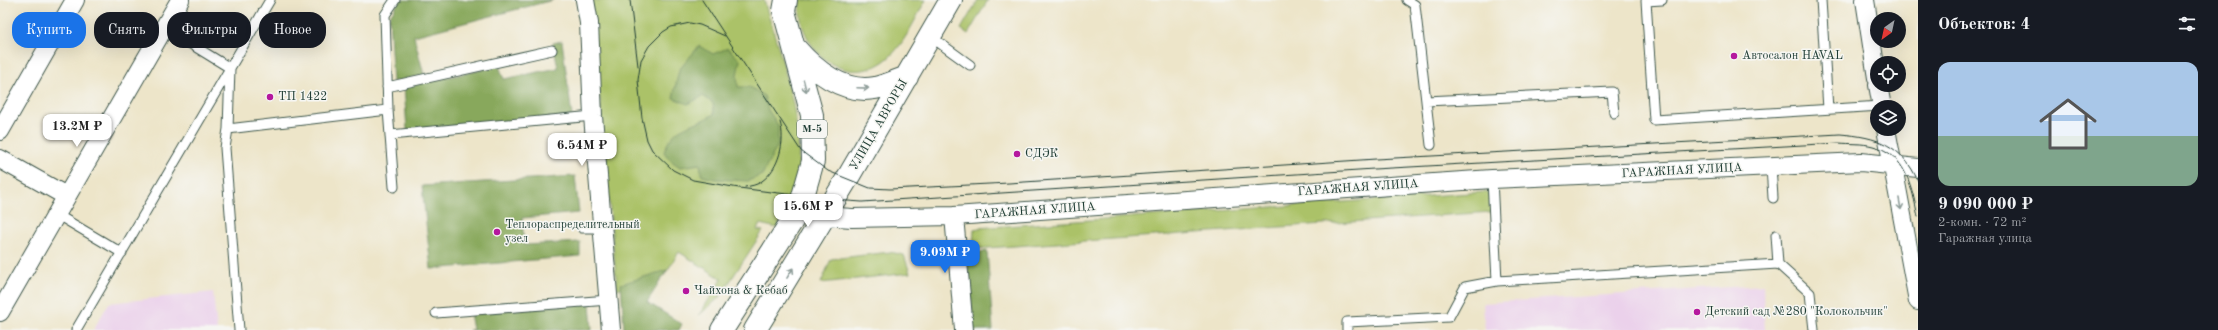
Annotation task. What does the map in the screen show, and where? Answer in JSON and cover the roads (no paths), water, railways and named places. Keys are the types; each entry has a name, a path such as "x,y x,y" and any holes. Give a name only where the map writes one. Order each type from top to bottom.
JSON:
{"main road":[{"name":"М-5","path":"722,330 799,210 813,161 812,115 784,11 786,0"},
{"name":"УЛИЦА АВРОРЫ","path":"755,330 907,77 951,0"},
{"path":"795,48 807,61 822,73 845,85 874,88 907,77"}],"street":[{"path":"0,130 75,0"},
{"path":"1,308 180,0"},
{"path":"585,0 589,22 593,116 611,330"},
{"path":"1864,0 1873,56"},
{"path":"1887,136 1918,301"},
{"path":"0,159 66,196"},
{"name":"ГАРАЖНАЯ УЛИЦА","path":"799,210 824,216 852,218 954,216 1492,179 1861,162 1918,168"},
{"path":"954,216 964,330"}],"lane":[{"path":"76,330 270,0"},
{"path":"394,187 388,110 385,15 395,0"},
{"path":"1407,0 1415,5 1432,145"},
{"path":"1662,0 1646,1 1654,120 1870,107"},
{"path":"1821,0 1828,109"},
{"path":"163,27 230,68"},
{"path":"930,36 970,65"},
{"path":"387,87 552,50"},
{"path":"230,68 228,129 225,148 239,330"},
{"path":"1426,102 1612,92 1614,113"},
{"path":"228,129 388,110"},
{"path":"390,134 593,116"},
{"path":"1771,166 1773,198"},
{"path":"1492,179 1497,281"},
{"path":"56,214 122,253"},
{"path":"582,228 602,228"},
{"path":"1776,235 1778,264 1810,293 1814,330"},
{"path":"1347,330 1347,322 1449,317 1465,288 1497,281 1778,264"},
{"path":"436,313 608,300"}],"tram line":[{"path":"630,0 638,66"},
{"path":"702,0 801,151 828,171 870,188 890,189 1009,183 1376,159 1840,134 1854,135 1887,145 1904,159 1912,169 1918,181"},
{"path":"725,36 700,25 690,23 671,27 663,32 649,46 641,60 638,80 642,118 647,140 652,150 673,170 693,180 739,188 862,202 1374,169 1839,143 1873,146 1884,150 1893,156 1906,174 1918,217"},
{"path":"745,187 754,185 768,176 777,162 780,154 782,138 780,122"}],"place":[{"name":"Автосалон HAVAL","path":"1734,56"},
{"name":"ТП 1422","path":"270,97"},
{"name":"СДЭК","path":"1017,154"},
{"name":"Теплораспределительный узел","path":"497,232"},
{"name":"Чайхона & Кебаб","path":"686,291"},
{"name":"Детский сад №280 \"Колокольчик\"","path":"1697,312"}]}
